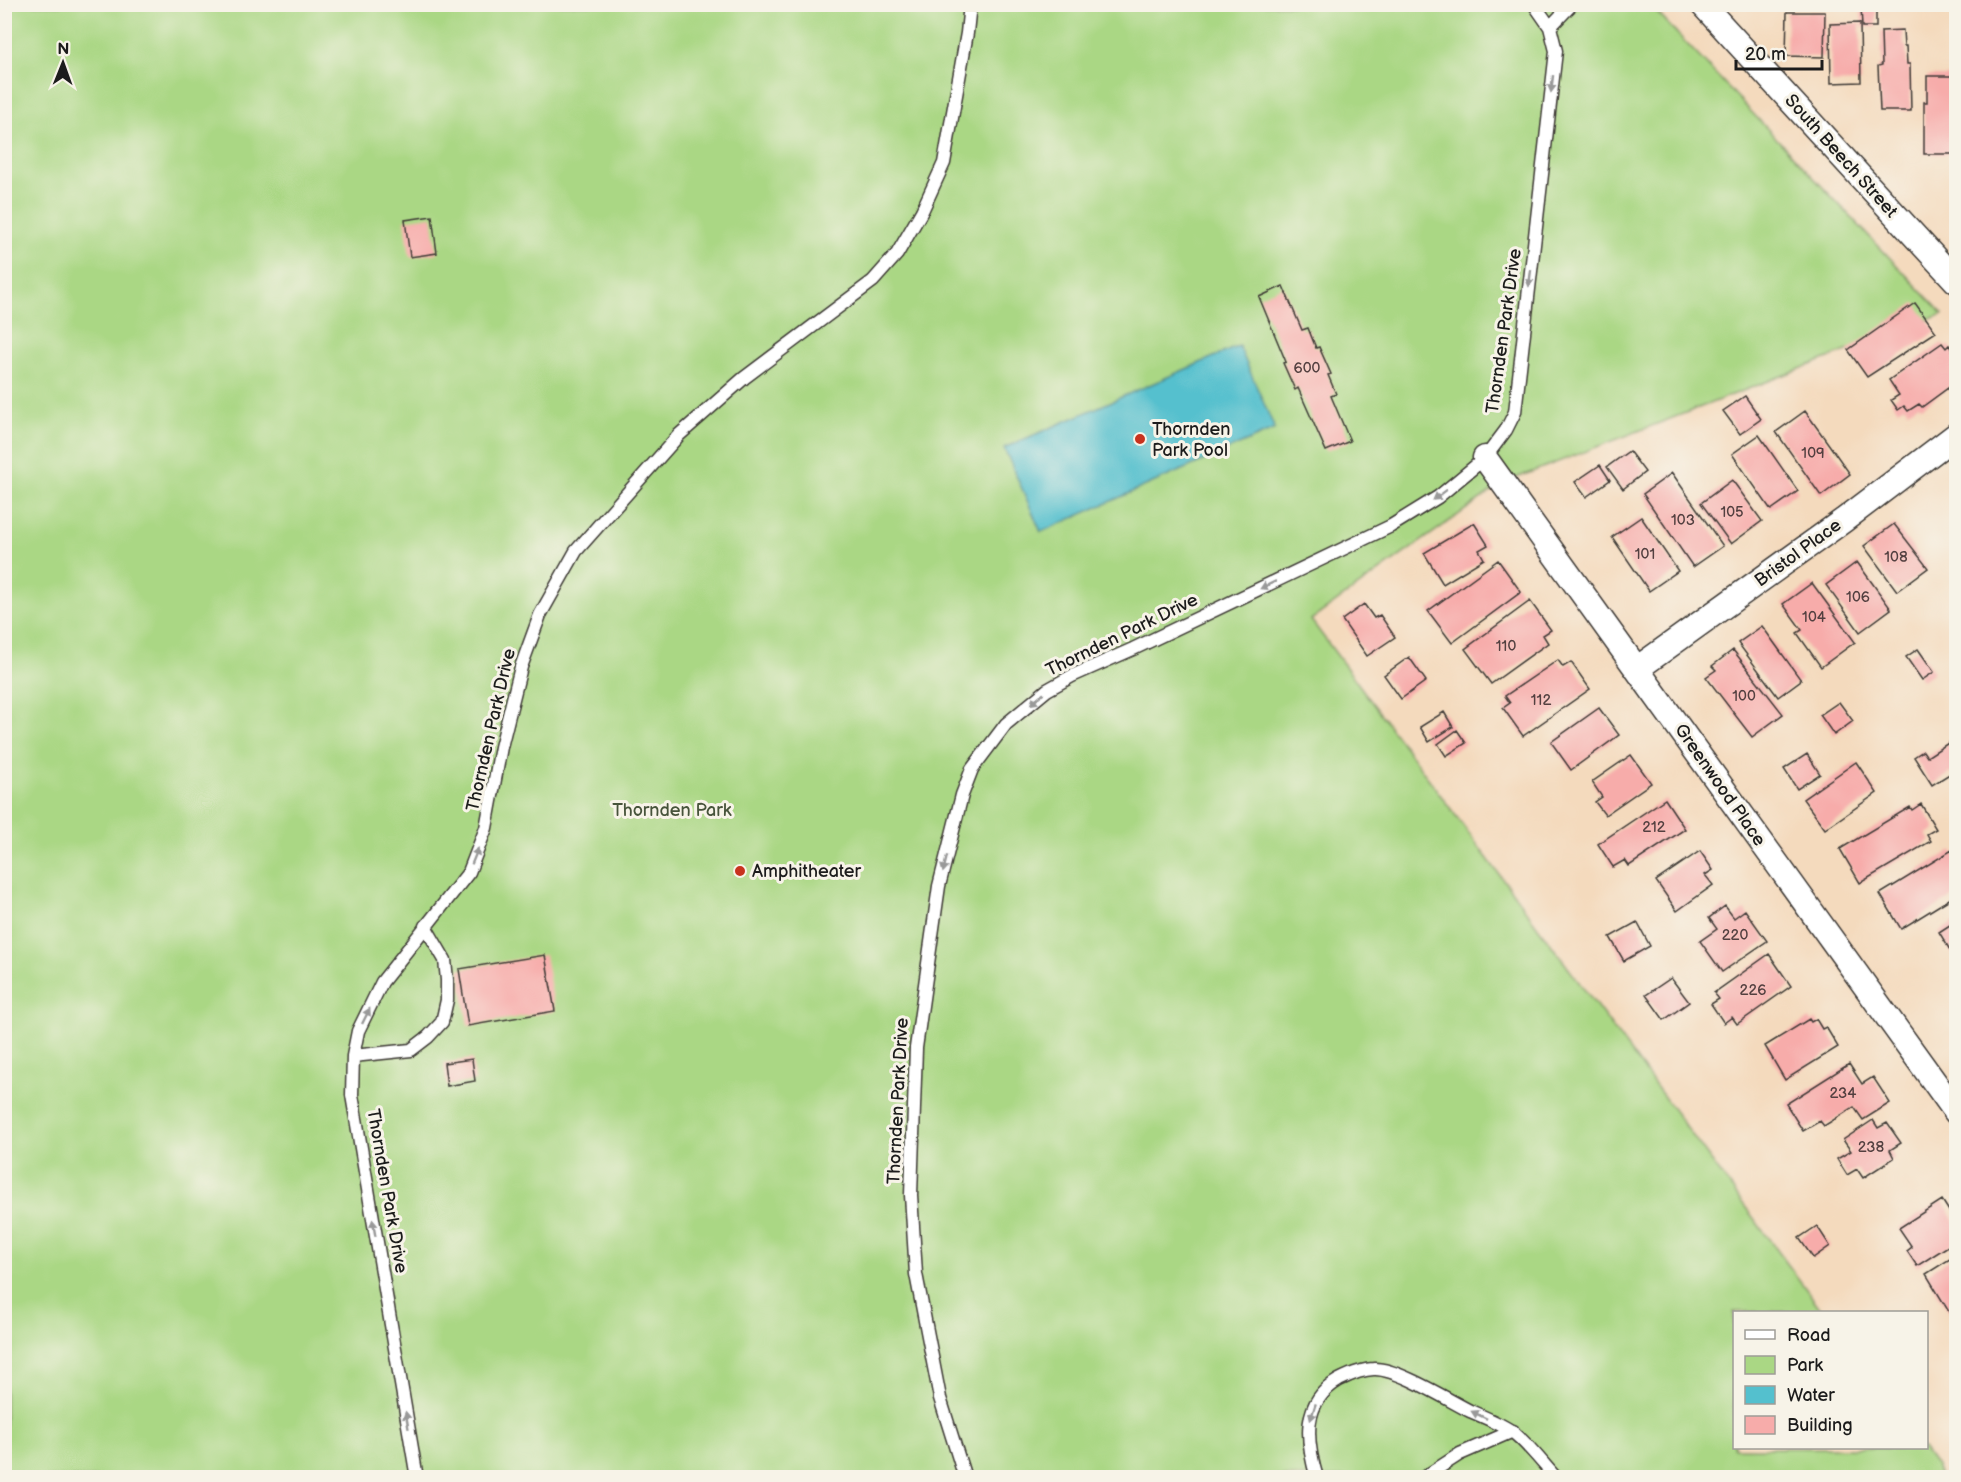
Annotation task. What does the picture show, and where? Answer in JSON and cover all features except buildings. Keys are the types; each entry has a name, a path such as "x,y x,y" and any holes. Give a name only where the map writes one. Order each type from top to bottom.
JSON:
{"street":[{"name":"South Beech Street","path":"1702,4 1956,281"},
{"name":"Bristol Place","path":"1638,668 1844,520 1956,435"},
{"name":"Greenwood Place","path":"1485,458 1956,1112"}],"lane":[{"name":"Thornden Park Drive","path":"417,1478 352,1095 353,1056 358,1031 382,982 469,872 486,828 501,747 521,667 540,615 576,551 679,435 744,378 873,281 897,254 922,211 944,163 970,4"},
{"name":"Thornden Park Drive","path":"965,1478 940,1398 915,1274 911,1195 916,1048 919,1025 939,886 962,795 972,769 1006,724 1047,690 1072,675 1133,649 1391,526 1438,497 1485,458 1506,430 1515,412 1556,51 1550,27 1534,4"},
{"path":"1550,27 1572,4"},
{"path":"353,1056 411,1050 442,1022 447,1000 445,960 425,926"},
{"path":"1317,1478 1310,1456 1308,1435 1311,1414 1317,1400 1329,1386 1348,1375 1374,1369 1400,1375 1513,1431 1556,1478"},
{"path":"1423,1478 1460,1454 1513,1431"}],"green space":[{"name":"Thornden Park","path":"5,5 1650,5 1943,314 1503,483 1311,620 1822,1311 1733,1311 1733,1449 1924,1449 1936,1466 1940,1477 5,1478"}],"water":[{"name":"Thornden Park Pool","path":"1239,346 1275,429 1041,532 1004,448"}],"place":[{"name":"Thornden Park Pool","path":"1140,439"},
{"name":"Amphitheater","path":"740,871"}]}
